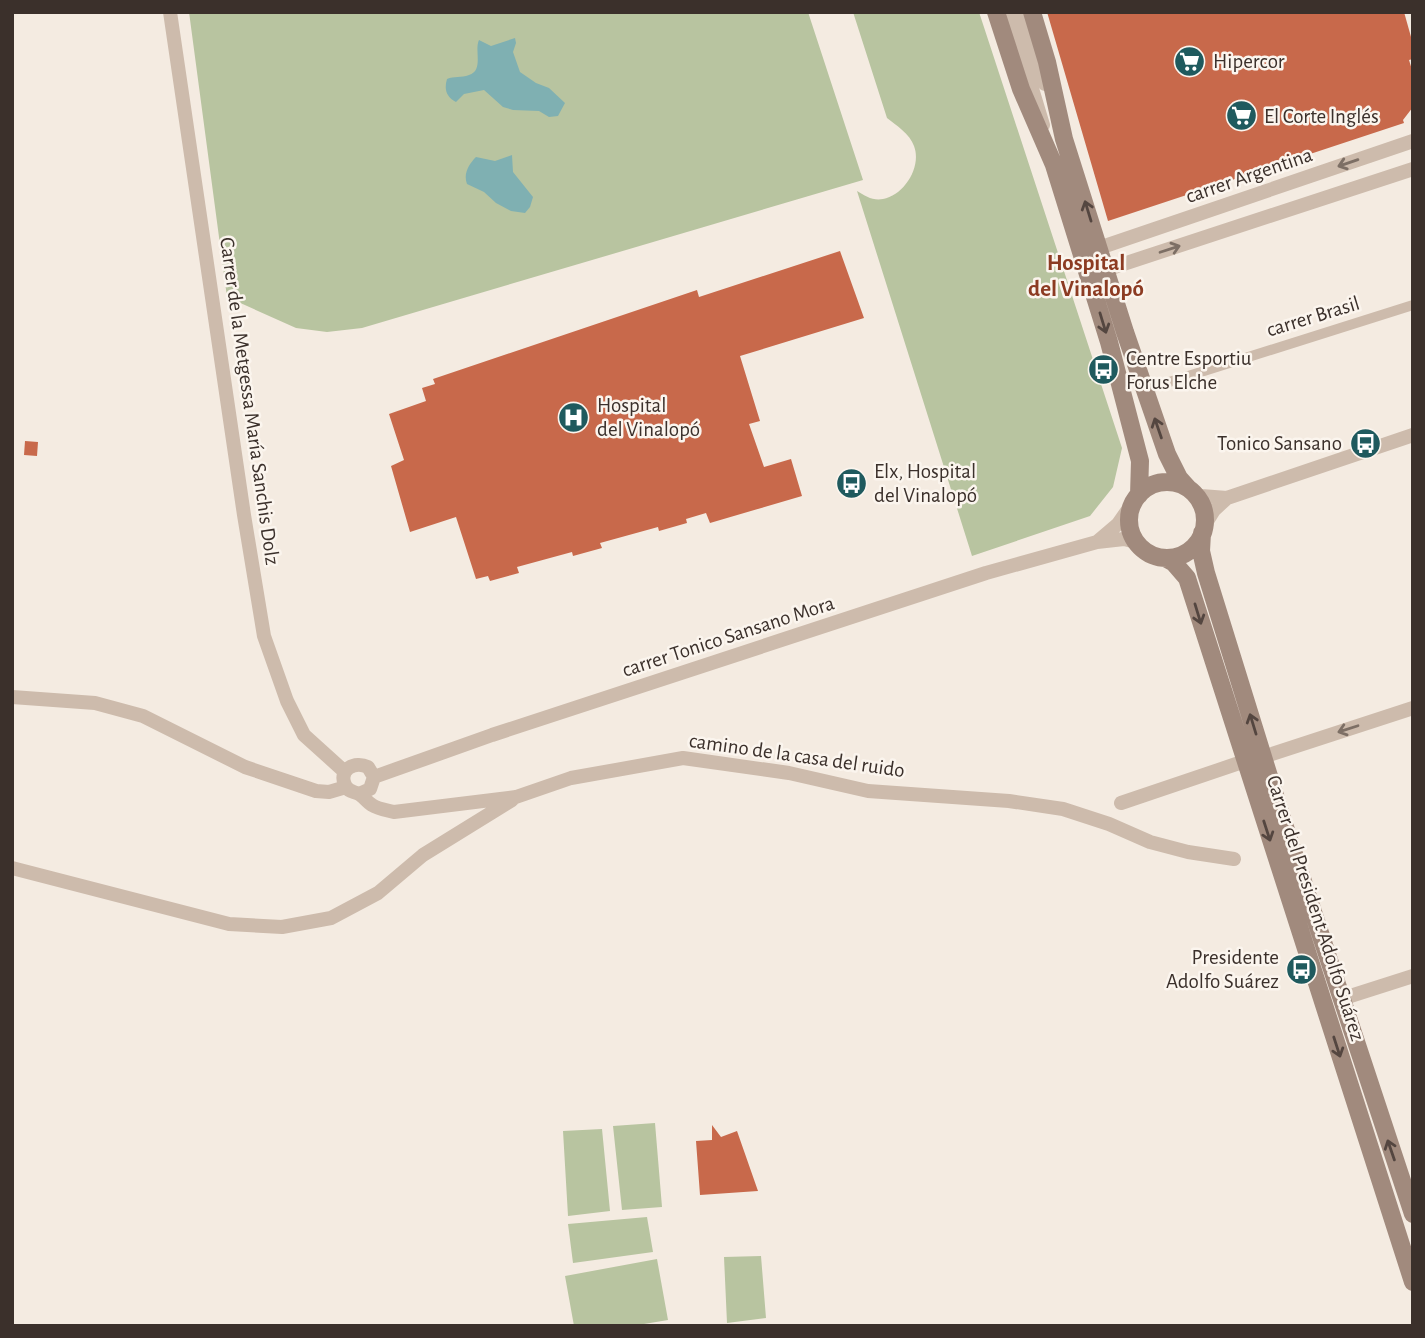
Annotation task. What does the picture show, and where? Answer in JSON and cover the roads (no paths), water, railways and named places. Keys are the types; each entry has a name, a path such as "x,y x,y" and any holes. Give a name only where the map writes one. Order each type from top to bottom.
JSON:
{"main road":[{"path":"996,12 1021,89 1054,165 1109,342 1140,461 1129,525 1136,542 1150,554 1165,558 1175,557 1196,544 1203,529 1203,508 1179,478 1167,454 1144,390 1064,139 1047,62 1032,12"},
{"path":"1135,499 1152,485 1164,482 1176,483 1190,491"},
{"name":"Carrer del President Adolfo Suárez","path":"1203,529 1203,562 1263,757 1413,1214"},
{"name":"Carrer del President Adolfo Suárez","path":"1165,558 1174,563 1187,578 1413,1282"}],"street":[{"name":"Carrer de la Metgessa María Sanchis Dolz","path":"170,12 264,636 287,701 304,734 345,772"},
{"path":"1009,12 1034,88 1054,165"},
{"path":"1021,12 1064,139"},
{"name":"carrer Argentina","path":"1099,248 1413,141"},
{"path":"1105,270 1413,169"},
{"name":"carrer Brasil","path":"1144,390 1413,305"},
{"path":"1190,491 1201,496 1227,498 1413,435"},
{"path":"1203,529 1214,510 1227,498"},
{"name":"carrer Tonico Sansano Mora","path":"1097,541 1118,524 1135,499"},
{"name":"carrer Tonico Sansano Mora","path":"374,777 492,734 962,581 1097,541 1124,539 1136,542"},
{"path":"12,697 95,703 143,716 245,767 316,791 329,792 352,791 370,789 374,777 372,771 363,764 353,765 345,772 344,777 352,791 375,807 394,812 516,797"},
{"path":"1263,757 1413,708"},
{"name":"camino de la casa del ruido","path":"516,797 571,778 683,758 789,774 867,791 1009,801 1063,809 1109,824 1150,842 1188,852 1234,859"},
{"path":"1121,803 1245,761"},
{"path":"12,868 229,923 282,927 331,918 378,893 423,855 516,797"},
{"path":"1341,999 1413,976"}],"water":[{"path":"515,38 513,52 520,72 549,88 565,103 558,116 549,117 539,111 503,107 484,90 464,94 456,102 448,95 447,79 469,75 476,69 479,40 491,46"},
{"path":"512,155 513,172 533,197 525,213 511,211 496,203 484,192 467,184 466,180 467,169 476,157 495,161"}],"place":[{"name":"Hipercor","path":"1190,61"},
{"name":"El Corte Inglés","path":"1241,116"},
{"name":"Centre Esportiu Forus Elche","path":"1103,370"},
{"name":"Hospital del Vinalopó","path":"574,417"},
{"name":"Tonico Sansano","path":"1365,443"},
{"name":"Elx, Hospital del Vinalopó","path":"851,483"},
{"name":"Presidente Adolfo Suárez","path":"1302,969"}],"district":[{"name":"Hospital del Vinalopó","path":"1086,275"}]}
